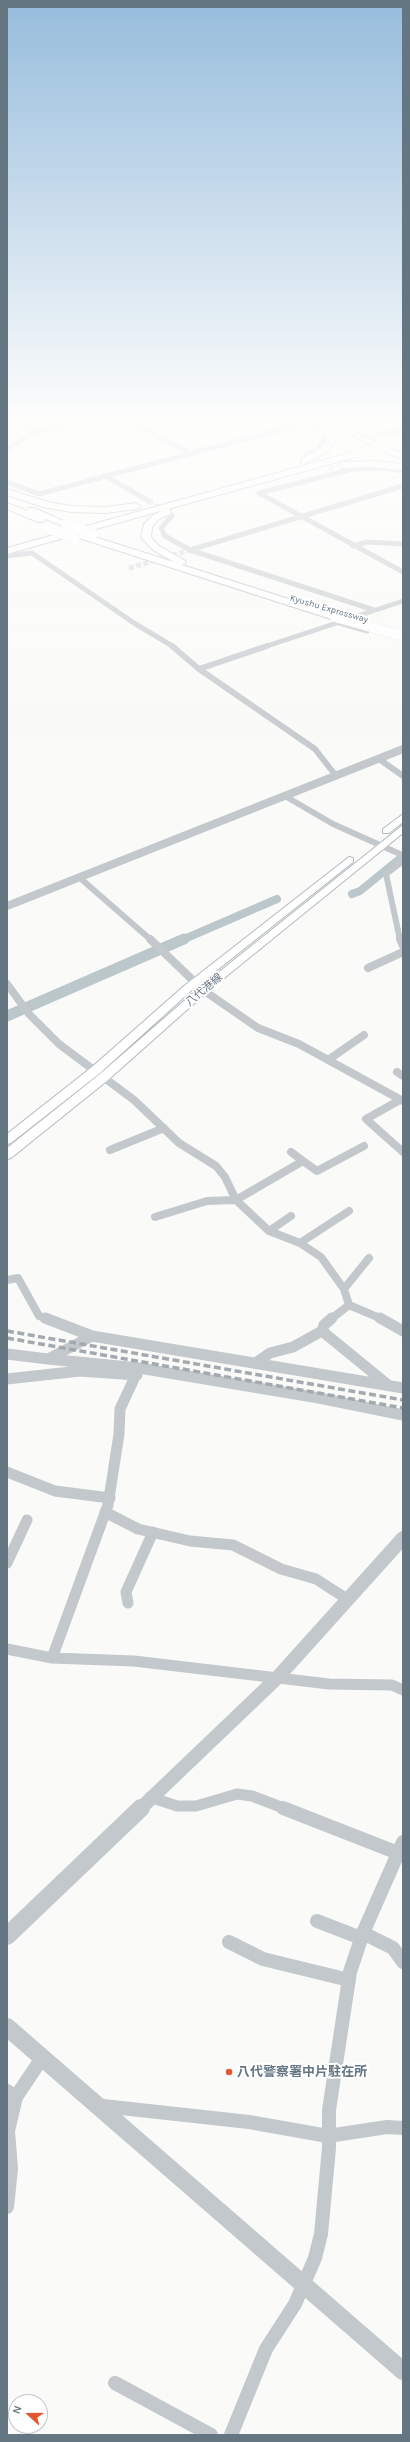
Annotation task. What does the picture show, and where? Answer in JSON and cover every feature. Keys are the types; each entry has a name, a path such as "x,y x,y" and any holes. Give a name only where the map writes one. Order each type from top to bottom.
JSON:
{"highway":[{"path":"7,548 57,534"},
{"path":"7,551 69,534"},
{"name":"Kyushu Expressway","path":"70,534 337,618 403,636"},
{"name":"Kyushu Expressway","path":"93,534 187,565 337,618 403,630"},
{"path":"146,534 149,541 165,554 187,565"}],"main road":[{"name":"八代港線","path":"377,844 403,817"},
{"name":"八代港線","path":"7,1155 199,986 377,844 403,828"},
{"name":"八代港線","path":"7,1140 100,1073"}],"street":[{"path":"164,534 190,550 246,570 374,610"},
{"path":"190,550 244,534"},
{"path":"332,534 403,572"},
{"path":"353,546 368,542 403,544"},
{"path":"7,556 26,552 32,553 134,624 175,648 199,669 315,749 336,776"},
{"path":"199,669 337,618 374,610 403,600"},
{"path":"337,618 403,640"},
{"path":"7,906 403,749"},
{"path":"379,759 403,776"},
{"path":"285,796 333,824 377,844 402,858 386,874 400,940 403,946"},
{"path":"80,878 199,986 258,1028 300,1044 402,1101"},
{"path":"368,968 403,952"},
{"path":"7,984 29,1014 59,1044 100,1073 134,1100 179,1143 216,1166 225,1177 236,1200 269,1231 300,1243 321,1258 344,1289 349,1305"},
{"path":"328,1060 364,1035"},
{"path":"402,1101 366,1119 403,1152"},
{"path":"110,1150 164,1128"},
{"path":"291,1152 317,1171 364,1146"},
{"path":"155,1217 207,1201 236,1200 303,1161"},
{"path":"300,1243 349,1211"},
{"path":"269,1231 291,1216"},
{"path":"344,1289 369,1258"},
{"path":"7,1280 18,1278 39,1316 92,1336 210,1355 221,1359 257,1362 403,1388"},
{"path":"349,1305 376,1316 403,1331"},
{"path":"257,1362 270,1353 293,1347 322,1331 324,1325 349,1305"},
{"path":"322,1331 390,1386"},
{"path":"48,1359 92,1336"},
{"path":"7,1354 319,1398 403,1415"},
{"path":"7,1379 80,1371 138,1372"},
{"path":"52,1658 70,1603 110,1498 119,1434 120,1409 138,1372"},
{"path":"7,1472 55,1491 110,1498"},
{"path":"105,1512 138,1529 190,1541 234,1545 281,1569 316,1579 347,1599"},
{"path":"7,1563 27,1520"},
{"path":"128,1603 126,1592 153,1532"},
{"path":"7,1936 150,1797 277,1678 403,1538"},
{"path":"7,1649 52,1658 134,1661 329,1684 392,1685 403,1690"},
{"path":"150,1797 177,1806 190,1806 212,1804 237,1794 252,1796 401,1848 362,1936 349,1980 329,2110 329,2148 321,2234 304,2285 295,2304 266,2349 231,2435"},
{"path":"317,1921 393,1948 403,1962"},
{"path":"228,1942 263,1959 297,1969 349,1980"},
{"path":"7,2027 403,2371"},
{"path":"7,2207 10,2169 8,2131 11,2094 42,2058"},
{"path":"97,2106 249,2122 328,2136 387,2127 403,2128"},
{"path":"114,2383 211,2435"}],"waterway":[{"path":"352,894 360,891 403,856"},
{"path":"182,940 277,899"},
{"path":"7,1016 184,939"}],"tunnel":[{"path":"129,568 190,550"}],"railway":[{"path":"7,1331 403,1400"},
{"path":"7,1338 403,1408"}],"place":[{"name":"八代警察署中片駐在所","path":"229,2072"}]}
